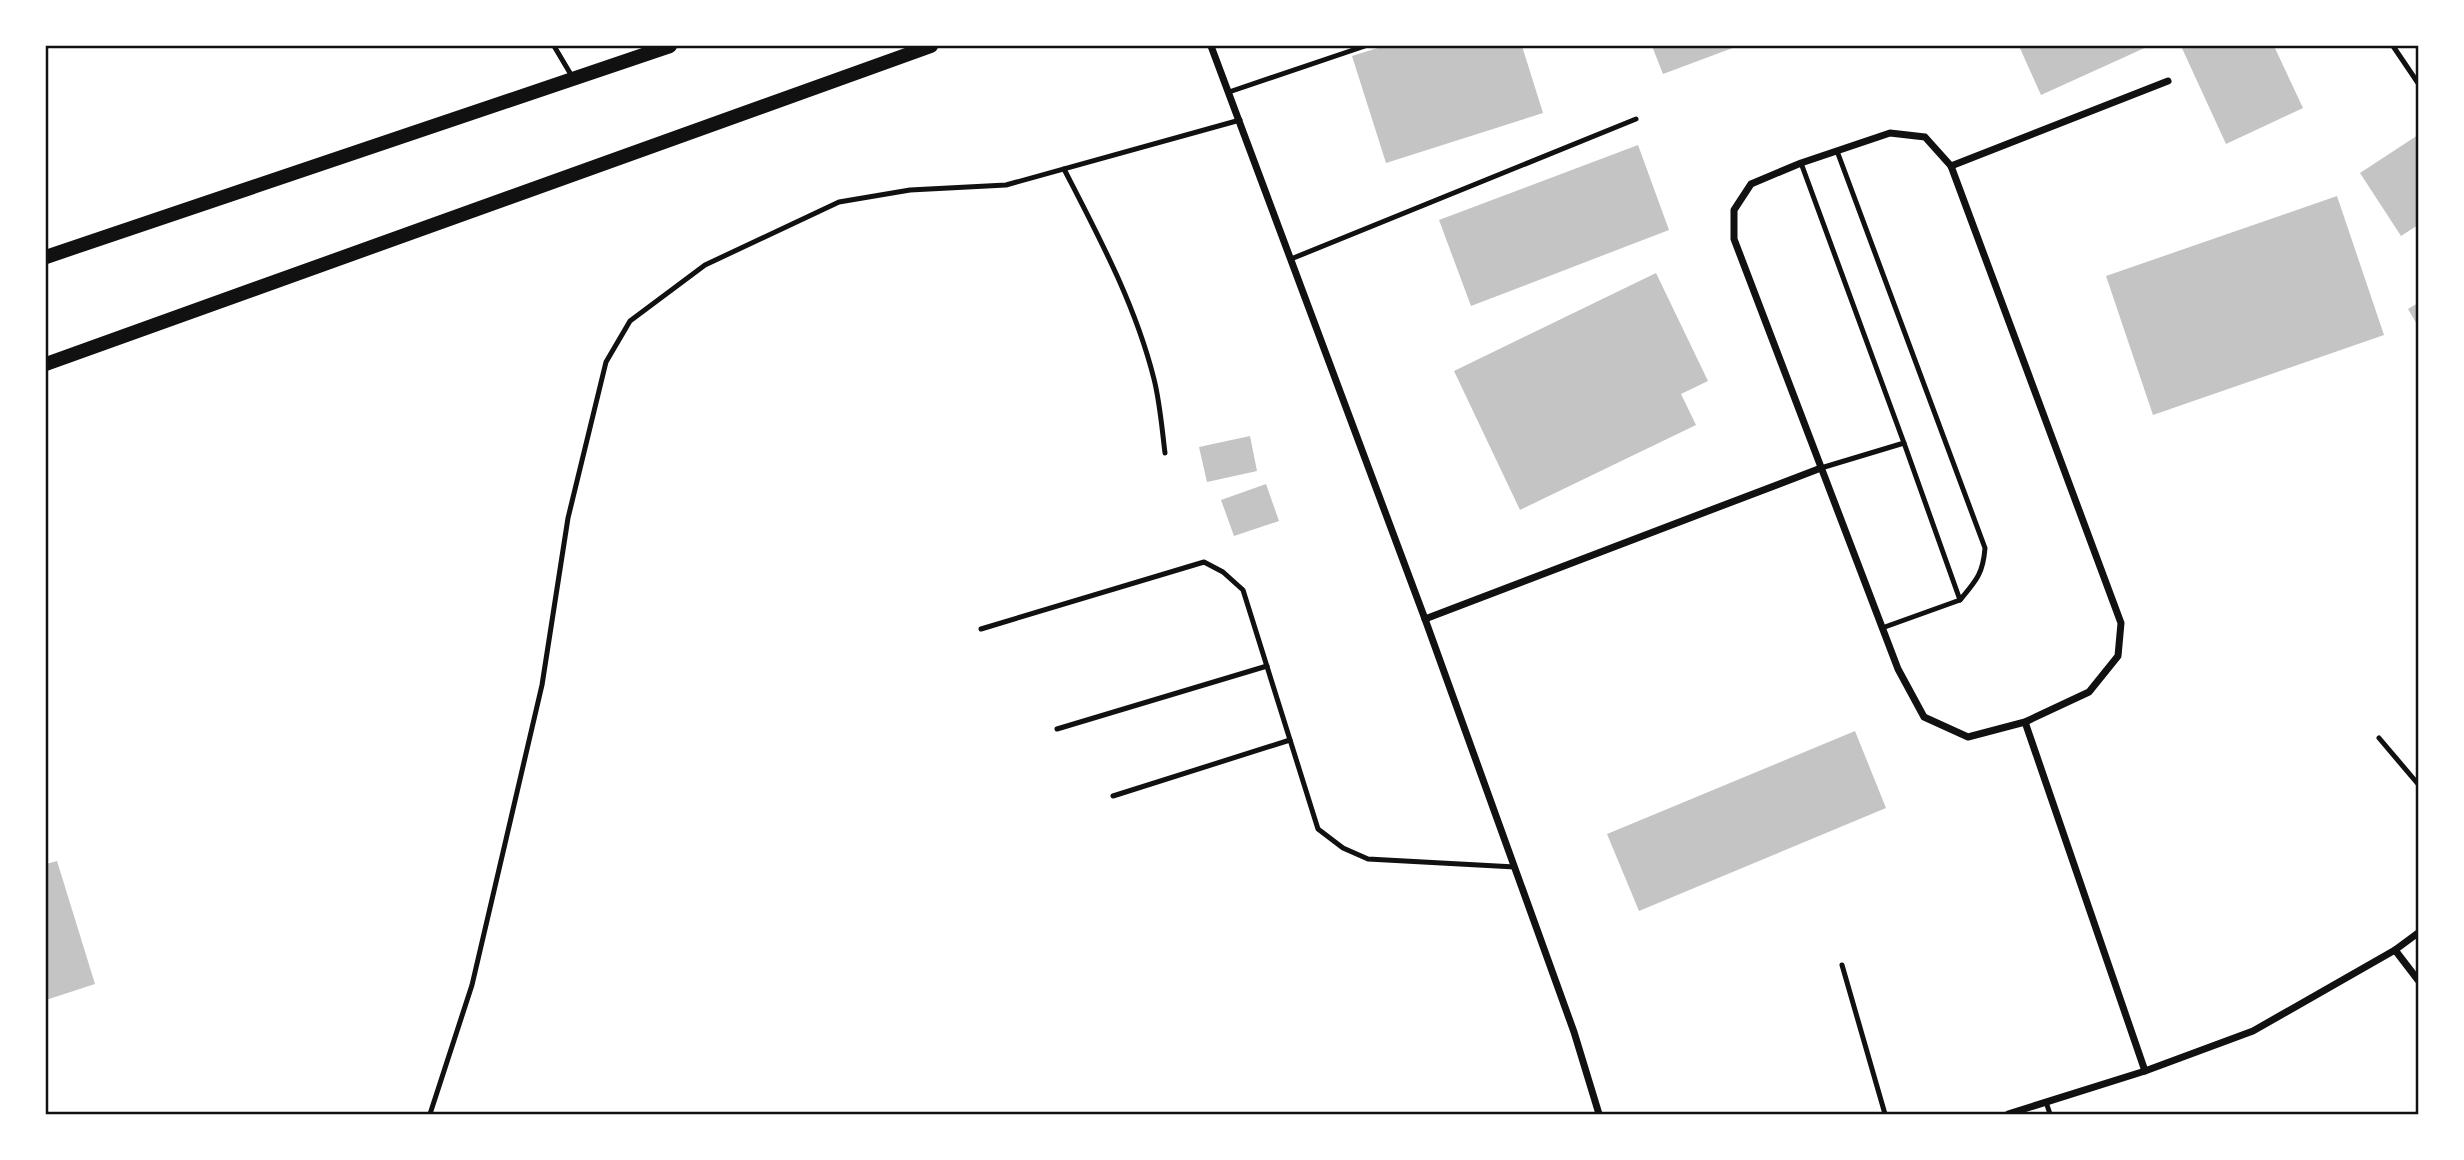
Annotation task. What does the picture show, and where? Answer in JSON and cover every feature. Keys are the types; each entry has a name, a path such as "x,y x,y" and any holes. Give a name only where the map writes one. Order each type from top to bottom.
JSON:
{"main road":[{"path":"46,257 670,46"},
{"path":"46,363 931,46"}],"street":[{"path":"1212,46 1515,867 1574,1032 1599,1115"},
{"path":"1951,166 2168,80"},
{"path":"1889,133 1925,137 1951,166 2121,624 2118,656 2089,692 2025,722 1968,737 1924,718 1898,669 1734,239 1734,210 1751,184 1837,151 1889,133"},
{"path":"1425,619 1821,468"},
{"path":"2025,722 2145,1071"},
{"path":"2008,1115 2145,1071 2252,1031 2396,950 2418,933"},
{"path":"2396,950 2418,979"}],"lane":[{"path":"554,46 573,78"},
{"path":"1229,92 1365,46"},
{"path":"2393,46 2418,83"},
{"path":"1291,259 1636,119"},
{"path":"430,1115 472,985 501,862 542,685 568,518 606,362 630,321 705,265 839,202 911,190 1006,185 1240,120"},
{"path":"1837,151 1985,548 1984,564 1979,578 1960,600 1882,628"},
{"path":"1801,163 1960,600"},
{"path":"1064,169 1126,293 1142,336 1155,382 1165,453"},
{"path":"1821,468 1904,443"},
{"path":"981,629 1204,562 1223,572 1243,590 1318,829 1343,848 1368,859 1515,867"},
{"path":"1057,729 1267,666"},
{"path":"2379,738 2418,784"},
{"path":"1113,796 1290,740"},
{"path":"1842,965 1885,1115"},
{"path":"2046,1102 2050,1115"}],"building":[{"path":"1384,46 1522,46 1543,113 1386,163 1352,56"},
{"path":"1652,46 1738,46 1663,74"},
{"path":"2019,46 2149,46 2041,95"},
{"path":"2181,46 2274,46 2303,108 2226,144"},
{"path":"2418,135 2418,225 2401,236 2360,173"},
{"path":"1638,145 1669,230 1471,306 1439,220"},
{"path":"2337,196 2384,335 2153,415 2106,276"},
{"path":"1656,273 1708,381 1681,394 1696,425 1520,510 1454,371"},
{"path":"2418,303 2418,326 2408,309"},
{"path":"1250,436 1257,471 1207,482 1199,447"},
{"path":"1266,484 1279,521 1234,536 1221,500"},
{"path":"1855,731 1886,808 1639,911 1607,834"},
{"path":"57,861 95,984 46,1000 46,864"}]}
